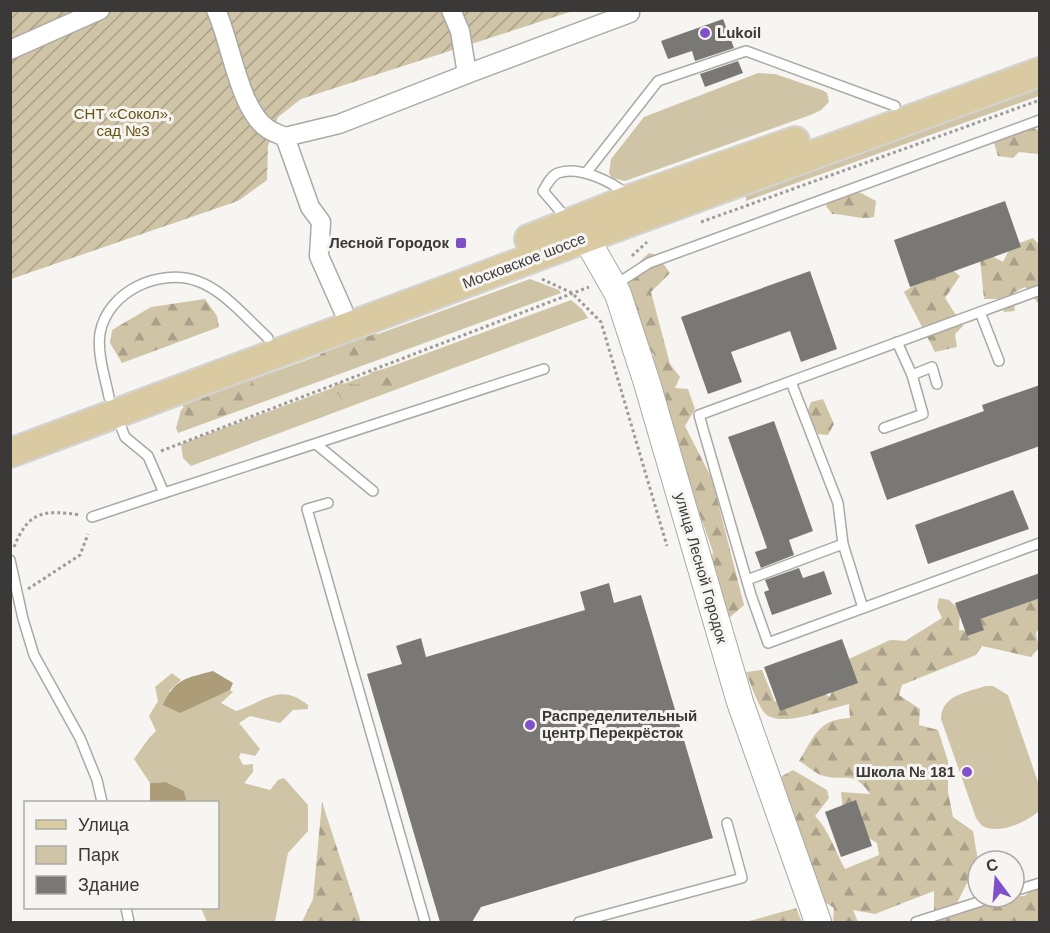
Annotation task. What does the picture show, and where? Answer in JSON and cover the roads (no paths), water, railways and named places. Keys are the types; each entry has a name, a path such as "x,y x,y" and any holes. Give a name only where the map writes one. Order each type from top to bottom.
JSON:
{"main road":[{"name":"Московское шоссе","path":"10,433 113,406 578,230 633,198 895,106 1040,52"},
{"name":"Московское шоссе","path":"10,453 268,338 343,310 1040,72"}],"street":[{"path":"10,50 100,10"},
{"path":"216,10 226,31 246,100 266,128 285,137 339,124 630,13"},
{"path":"452,10 460,31 467,74"},
{"path":"285,137 310,207 321,222 319,256 343,310"},
{"name":"улица Лесной Городок","path":"578,230 614,286 647,383 740,702 818,922"}],"lane":[{"path":"586,173 658,81 746,51 895,106"},
{"path":"614,286 649,263 1040,120"},
{"path":"578,230 543,191 550,179 559,173 586,173 633,198"},
{"path":"164,493 148,456 125,437 113,406 101,361 100,333 108,313 124,294 147,281 173,276 199,281 222,296 268,338"},
{"path":"1040,290 699,415 768,644 1040,543"},
{"path":"980,312 999,361"},
{"path":"884,428 922,414 912,375 897,342"},
{"path":"912,375 932,367 937,384"},
{"path":"92,517 544,369"},
{"path":"791,382 838,502 843,544 862,608"},
{"path":"316,444 373,491"},
{"path":"328,503 307,509 425,922"},
{"path":"747,580 843,544"},
{"path":"10,560 34,655 80,738 97,780 102,801"},
{"path":"579,922 742,878 727,824"},
{"path":"916,922 966,906"}],"place":[{"name":"Lukoil","path":"705,33"},
{"name":"Лесной Городок","path":"461,243"},
{"name":"Распределительный центр Перекрёсток","path":"530,725"},
{"name":"Школа № 181","path":"967,772"}],"park label":[{"name":"СНТ «Сокол», сад №3","path":"123,122"}]}
